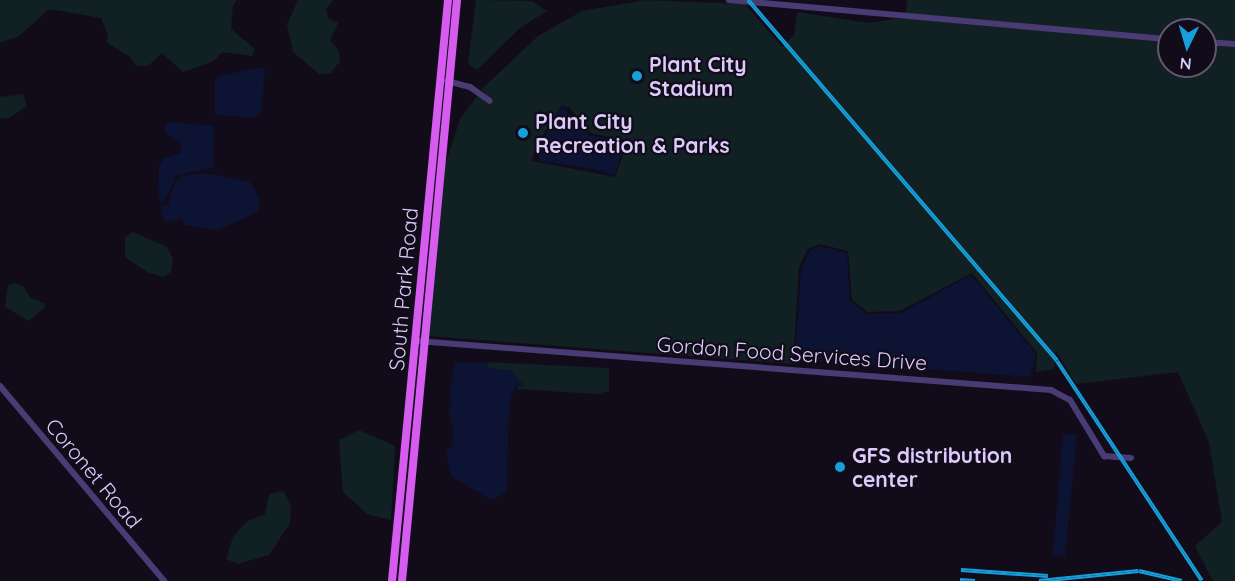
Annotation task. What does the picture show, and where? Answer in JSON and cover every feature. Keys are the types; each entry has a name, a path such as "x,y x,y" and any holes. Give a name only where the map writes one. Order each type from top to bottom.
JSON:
{"main road":[{"name":"South Park Road","path":"428,264 443,152 448,0"},
{"name":"South Park Road","path":"392,581 421,341 438,171 434,159 444,80 453,42 455,0"},
{"name":"South Park Road","path":"402,581 422,375 421,341"}],"street":[{"path":"729,0 774,2 1157,38"},
{"path":"1217,43 1235,44"},
{"path":"444,80 470,87 490,101"},
{"name":"Gordon Food Services Drive","path":"421,341 1051,390 1070,400 1104,456 1131,458"},
{"name":"Coronet Road","path":"0,386 164,581"}],"shaded area":[{"path":"0,0 237,0 233,5 231,29 255,49 252,56 222,52 214,61 183,72 162,53 148,66 136,66 130,57 106,42 108,36 101,18 49,9 19,36 0,43"},
{"path":"298,0 333,0 326,10 329,19 338,23 330,40 339,51 340,61 331,73 319,74 293,52 287,25"},
{"path":"476,0 532,1 547,11 520,28 477,70 468,64"},
{"path":"645,0 745,4 782,47 794,35 797,12 869,23 900,18 1157,40 1157,78 1217,78 1217,45 1235,47 1235,581 1213,581 1195,546 1222,522 1209,442 1178,372 1076,384 1056,351 1054,369 1036,372 1037,353 972,273 900,311 868,312 852,300 848,251 820,244 808,249 799,267 793,364 428,336 445,165 460,119 478,95 491,104 494,100 481,90 538,36 582,11","holes":["561,106 569,107 591,133 628,141 615,177 532,161 535,148"]},
{"path":"907,0 1235,0 1235,42 1217,40 1217,18 1157,18 1157,35 906,13"},
{"path":"23,94 27,106 7,119 0,118 0,97"},
{"path":"133,232 167,247 173,259 171,272 163,277 147,272 125,257 125,237"},
{"path":"15,283 24,287 30,297 44,303 45,307 29,321 5,307 8,286"},
{"path":"487,362 609,368 609,391 597,394 516,389 522,384 511,371 488,368"},
{"path":"359,430 395,446 391,520 367,514 343,492 339,440"},
{"path":"283,491 291,505 290,523 269,555 238,564 226,559 233,537 246,522 265,514 269,494"}],"water":[{"path":"261,67 265,70 261,112 256,118 215,115 215,81 220,76"},
{"path":"563,108 590,135 626,143 614,175 594,169 539,161 539,148 557,113"},
{"path":"165,123 214,126 213,167 176,176 163,204 158,197 159,167 164,158 181,153 181,143 165,133"},
{"path":"205,173 250,182 259,197 258,212 218,230 185,225 181,219 164,222 160,206 168,206 174,183 183,176"},
{"path":"820,246 847,253 850,301 867,314 901,313 971,275 1036,354 1030,377 795,359 801,271 809,251"},
{"path":"487,362 488,368 511,371 524,386 516,386 509,403 507,491 492,500 451,476 447,457 447,449 452,447 453,427 448,408 452,406 450,391 455,363"},
{"path":"1077,434 1065,556 1053,555 1063,435"}],"railway":[{"path":"748,0 1057,361 1202,581"},
{"path":"961,570 1048,576"},
{"path":"1039,581 1139,571 1182,581"},
{"path":"960,580 975,581"}],"place":[{"name":"Plant City Stadium","path":"637,76"},
{"name":"Plant City Recreation & Parks","path":"523,133"},
{"name":"GFS distribution center","path":"840,467"}]}
